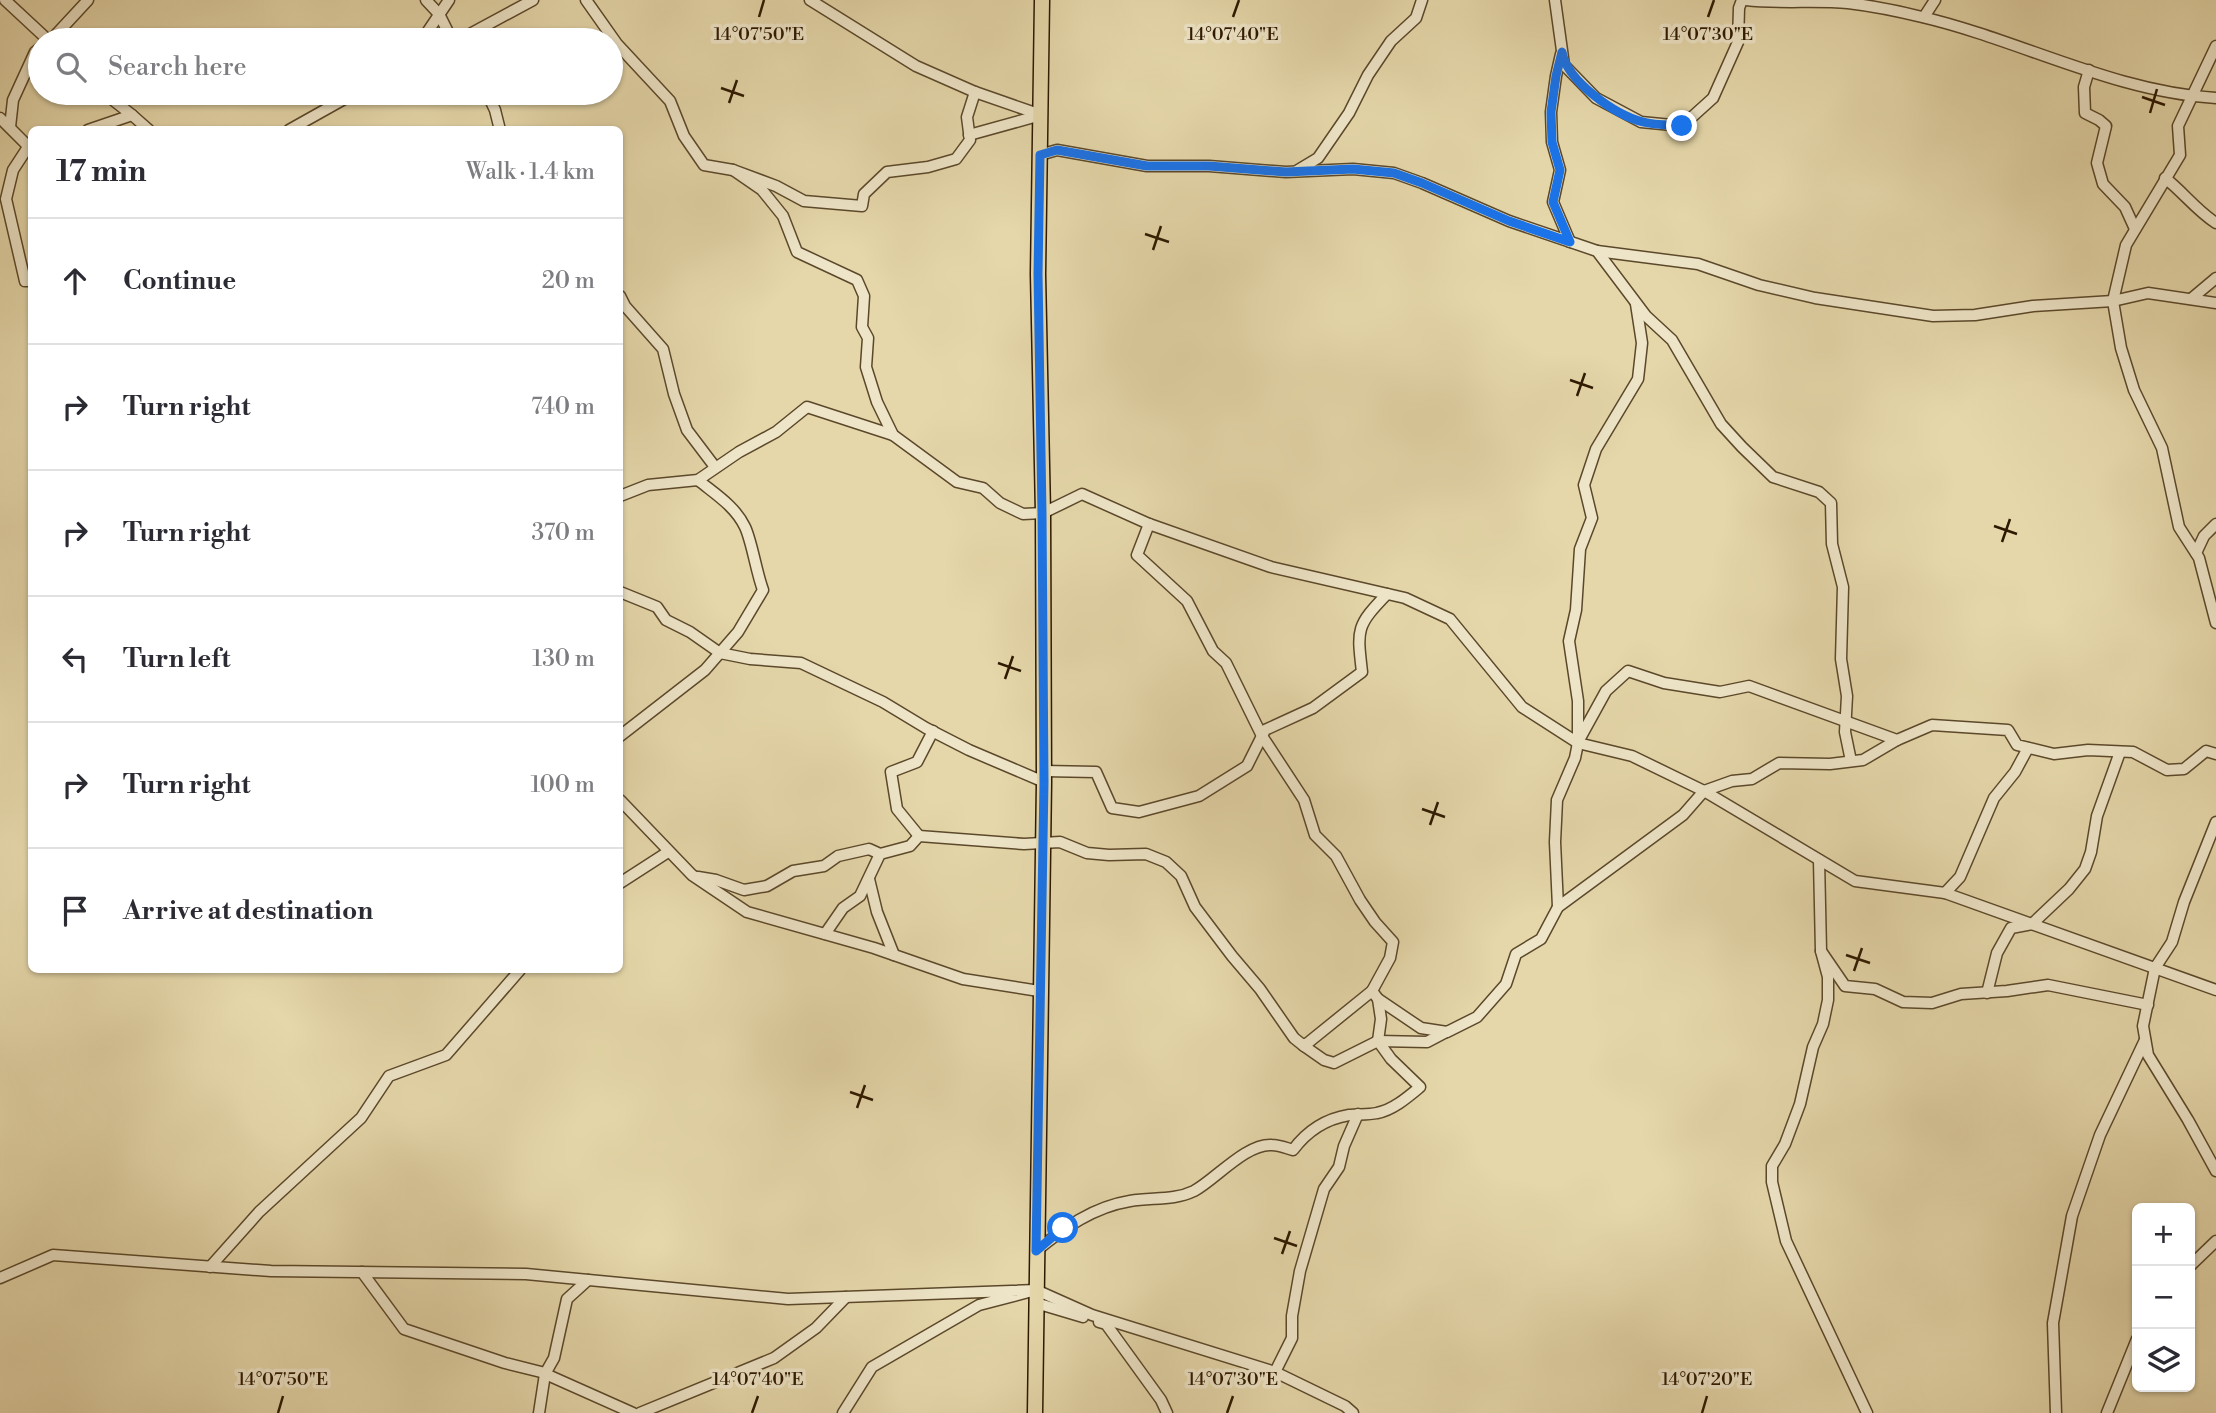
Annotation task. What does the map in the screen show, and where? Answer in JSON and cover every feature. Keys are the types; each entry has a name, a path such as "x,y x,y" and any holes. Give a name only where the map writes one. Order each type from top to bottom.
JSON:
{"main road":[{"path":"1035,1413 1044,776 1038,274 1042,0"}],"street":[{"path":"5,0 36,28"},
{"path":"61,28 88,0"},
{"path":"426,0 439,14 446,28"},
{"path":"430,28 449,0"},
{"path":"481,28 533,0"},
{"path":"586,0 606,28"},
{"path":"810,0 916,66 975,92 1041,115"},
{"path":"1297,171 1318,158 1349,113 1368,75 1391,41 1416,18 1422,0"},
{"path":"1555,0 1564,65 1596,99 1641,122 1682,126 1713,98 1738,42 1739,8 1744,0 1847,3 1924,17 2155,89 2216,98"},
{"path":"1924,17 1935,0"},
{"path":"2216,46 2178,126 2180,155 2126,245 2113,301 2121,348 2134,390 2162,448 2179,527 2196,553 2216,623"},
{"path":"623,50 670,101 684,136 704,165 733,170 776,186 804,201 862,206 864,194 887,172 928,167 956,159 970,140 967,117 975,92"},
{"path":"1562,52 1551,112 1552,142 1560,170 1553,202 1570,242"},
{"path":"9,127 13,100 28,67"},
{"path":"2089,69 2084,87 2085,113 2106,126 2097,163 2103,184 2125,207 2135,229"},
{"path":"119,105 144,126"},
{"path":"296,126 334,105"},
{"path":"493,105 499,126"},
{"path":"100,126 132,115"},
{"path":"970,135 1041,115"},
{"path":"0,118 28,146"},
{"path":"1040,155 1057,150 1147,166 1297,171 1353,169 1394,173 1509,221 1597,251 1698,264 1759,285 1815,298 1933,316 1975,315 2033,306 2113,301 2148,293 2216,303"},
{"path":"28,151 13,170 6,198 25,281 28,281"},
{"path":"733,170 762,190 783,216 797,252 857,280 864,296 862,327 868,338 866,367 877,402 892,435"},
{"path":"2165,178 2216,223"},
{"path":"1597,251 1636,304 1672,340 1721,424 1742,447 1773,477 1819,492 1831,503 1832,544 1843,587 1841,659 1847,696 1845,733 1851,761"},
{"path":"2192,299 2216,278"},
{"path":"623,302 663,349 674,394 687,430 715,467"},
{"path":"1558,907 1555,842 1557,800 1575,758 1578,743 1578,701 1569,641 1576,610 1580,549 1592,518 1584,485 1596,449 1637,379 1643,343 1636,304"},
{"path":"623,495 648,485 698,480 715,467 776,432 807,407 892,435 957,482 983,488 1000,503 1023,514 1042,513 1082,494 1149,524 1270,567 1405,598 1450,619 1522,707 1578,743 1632,756 1704,791 1855,881 1945,893 2216,990"},
{"path":"623,734 705,670 738,632 763,590 755,570 745,527 728,503 698,480"},
{"path":"1149,524 1137,555 1187,601 1213,651 1226,663 1262,736 1304,800 1315,835 1336,856 1374,922 1393,942 1390,958 1375,995 1304,1046"},
{"path":"2196,553 2204,536 2216,524"},
{"path":"623,593 657,607 666,620 690,632 720,653 750,659 801,663 883,702 969,750 1044,776 1096,772 1112,808 1139,812 1199,796 1247,766 1265,730 1313,708 1362,672 1357,635 1369,612 1387,594"},
{"path":"1578,743 1606,691 1628,671 1664,682 1720,692 1749,686 1897,740"},
{"path":"933,731 917,762 891,772 897,809 919,836 953,840 1060,842 1087,853 1146,853 1167,862 1181,876 1195,907 1231,956 1260,989 1294,1038 1324,1060 1334,1063 1378,1041 1427,1042 1477,1017 1506,984 1517,954 1541,939 1558,907 1684,815 1704,791 1732,780 1752,779 1779,763 1830,764 1863,760 1897,740 1932,725 2008,730 2017,745 2054,754 2088,750 2133,752 2168,770 2184,769 2206,751 2216,754"},
{"path":"1945,893 1960,877 1994,798 2015,772 2028,747"},
{"path":"1987,993 1997,953 2011,928 2032,924 2069,889 2085,869 2097,816 2120,752"},
{"path":"623,803 692,875 747,912 894,955 963,979 1039,990"},
{"path":"2216,822 2184,902 2172,942 2155,968 2143,1026 2148,1055 2216,1171"},
{"path":"692,875 744,890 767,886 793,871 824,866 838,856 869,849 880,854 910,846 919,836"},
{"path":"623,881 668,852"},
{"path":"825,934 842,908 860,896 880,854"},
{"path":"1819,860 1821,951 1828,977 1828,1000 1800,1104 1785,1144 1772,1166 1772,1182 1786,1241 1867,1413"},
{"path":"869,879 877,912 894,955"},
{"path":"1821,951 1845,986 1875,989 1903,1002 1932,1003 1961,994 2048,985 2148,1005"},
{"path":"209,1267 259,1212 360,1118 388,1076 446,1055 517,973"},
{"path":"1375,995 1422,1028 1447,1032"},
{"path":"1036,1251 1063,1228 1100,1208 1131,1200 1169,1199 1195,1190 1245,1154 1269,1144 1293,1150 1301,1138 1315,1126 1347,1115 1379,1113 1407,1098 1420,1087 1391,1059 1378,1041 1381,1019 1375,995"},
{"path":"2056,1413 2053,1322 2072,1216 2100,1135 2145,1040"},
{"path":"1275,1371 1292,1338 1292,1317 1300,1271 1324,1189 1339,1167 1344,1146 1358,1114"},
{"path":"2195,1261 2216,1241"},
{"path":"0,1278 53,1255 271,1271 526,1274 788,1299 1036,1297 1275,1371 1345,1406 1353,1413"},
{"path":"362,1272 404,1329 545,1374 633,1413"},
{"path":"539,1413 545,1374 554,1359 567,1299 589,1280"},
{"path":"640,1413 774,1358 816,1328 846,1297"},
{"path":"843,1413 872,1367 979,1305 1036,1297 1106,1324 1161,1400 1167,1413"},
{"path":"2107,1413 2132,1351"}],"route":[{"path":"1063,1228 1036,1251 1044,782 1038,274 1040,155 1057,150 1147,166 1209,166 1286,172 1353,169 1394,173 1509,221 1570,242 1553,202 1560,170 1552,142 1551,112 1562,52 1564,65 1596,99 1641,122 1682,126"}]}
